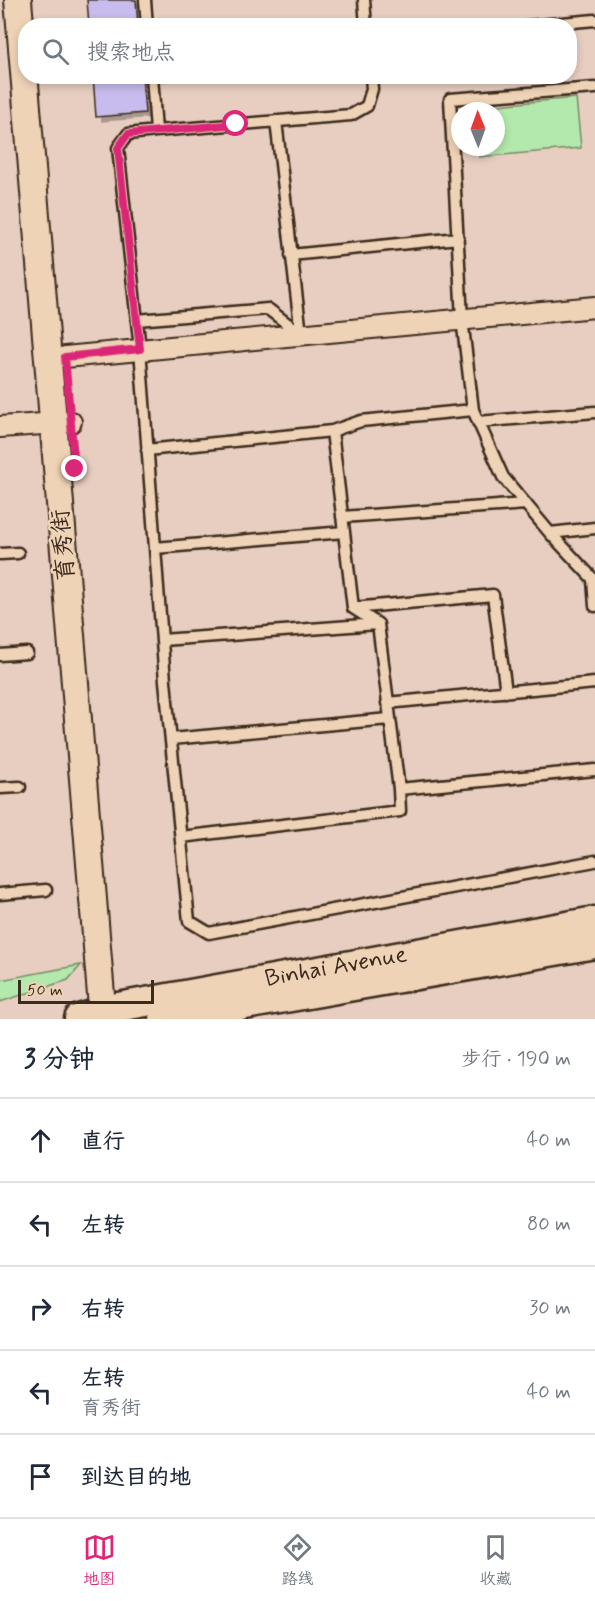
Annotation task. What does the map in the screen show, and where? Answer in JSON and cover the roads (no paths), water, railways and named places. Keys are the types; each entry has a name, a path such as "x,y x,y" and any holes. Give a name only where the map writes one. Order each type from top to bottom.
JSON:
{"main road":[{"name":"Binhai Avenue","path":"104,1015 595,921"},
{"name":"Binhai Avenue","path":"164,1019 595,944"}],"street":[{"name":"育秀街","path":"18,0 20,18"},
{"path":"36,0 37,18"},
{"name":"育秀街","path":"27,84 63,423 104,1015"},
{"name":"育秀街","path":"43,84 65,357 63,423"},
{"path":"65,357 595,307"},
{"path":"0,427 63,423"}],"lane":[{"path":"145,0 146,18"},
{"path":"364,0 365,18"},
{"path":"577,22 595,20"},
{"path":"153,84 156,131"},
{"path":"372,84 367,106 351,115 128,134 118,148 140,349 162,640 189,921 209,933 595,861"},
{"path":"595,88 450,99 462,319 473,410 503,477 550,533 594,580 595,606"},
{"path":"276,121 301,334"},
{"path":"291,255 458,238"},
{"path":"137,320 268,309 301,334"},
{"path":"147,450 332,431 361,421 473,410"},
{"path":"478,422 595,412"},
{"path":"332,431 353,608"},
{"path":"342,517 526,504"},
{"path":"550,533 595,528"},
{"path":"155,548 344,532"},
{"path":"0,554 18,553"},
{"path":"353,608 493,594 506,692"},
{"path":"353,608 378,624"},
{"path":"162,640 378,624"},
{"path":"181,837 400,811 378,624"},
{"path":"0,655 27,654"},
{"path":"387,703 595,683"},
{"path":"171,739 389,719"},
{"path":"399,789 595,770"},
{"path":"0,788 20,787"},
{"path":"0,894 46,890"}]}
